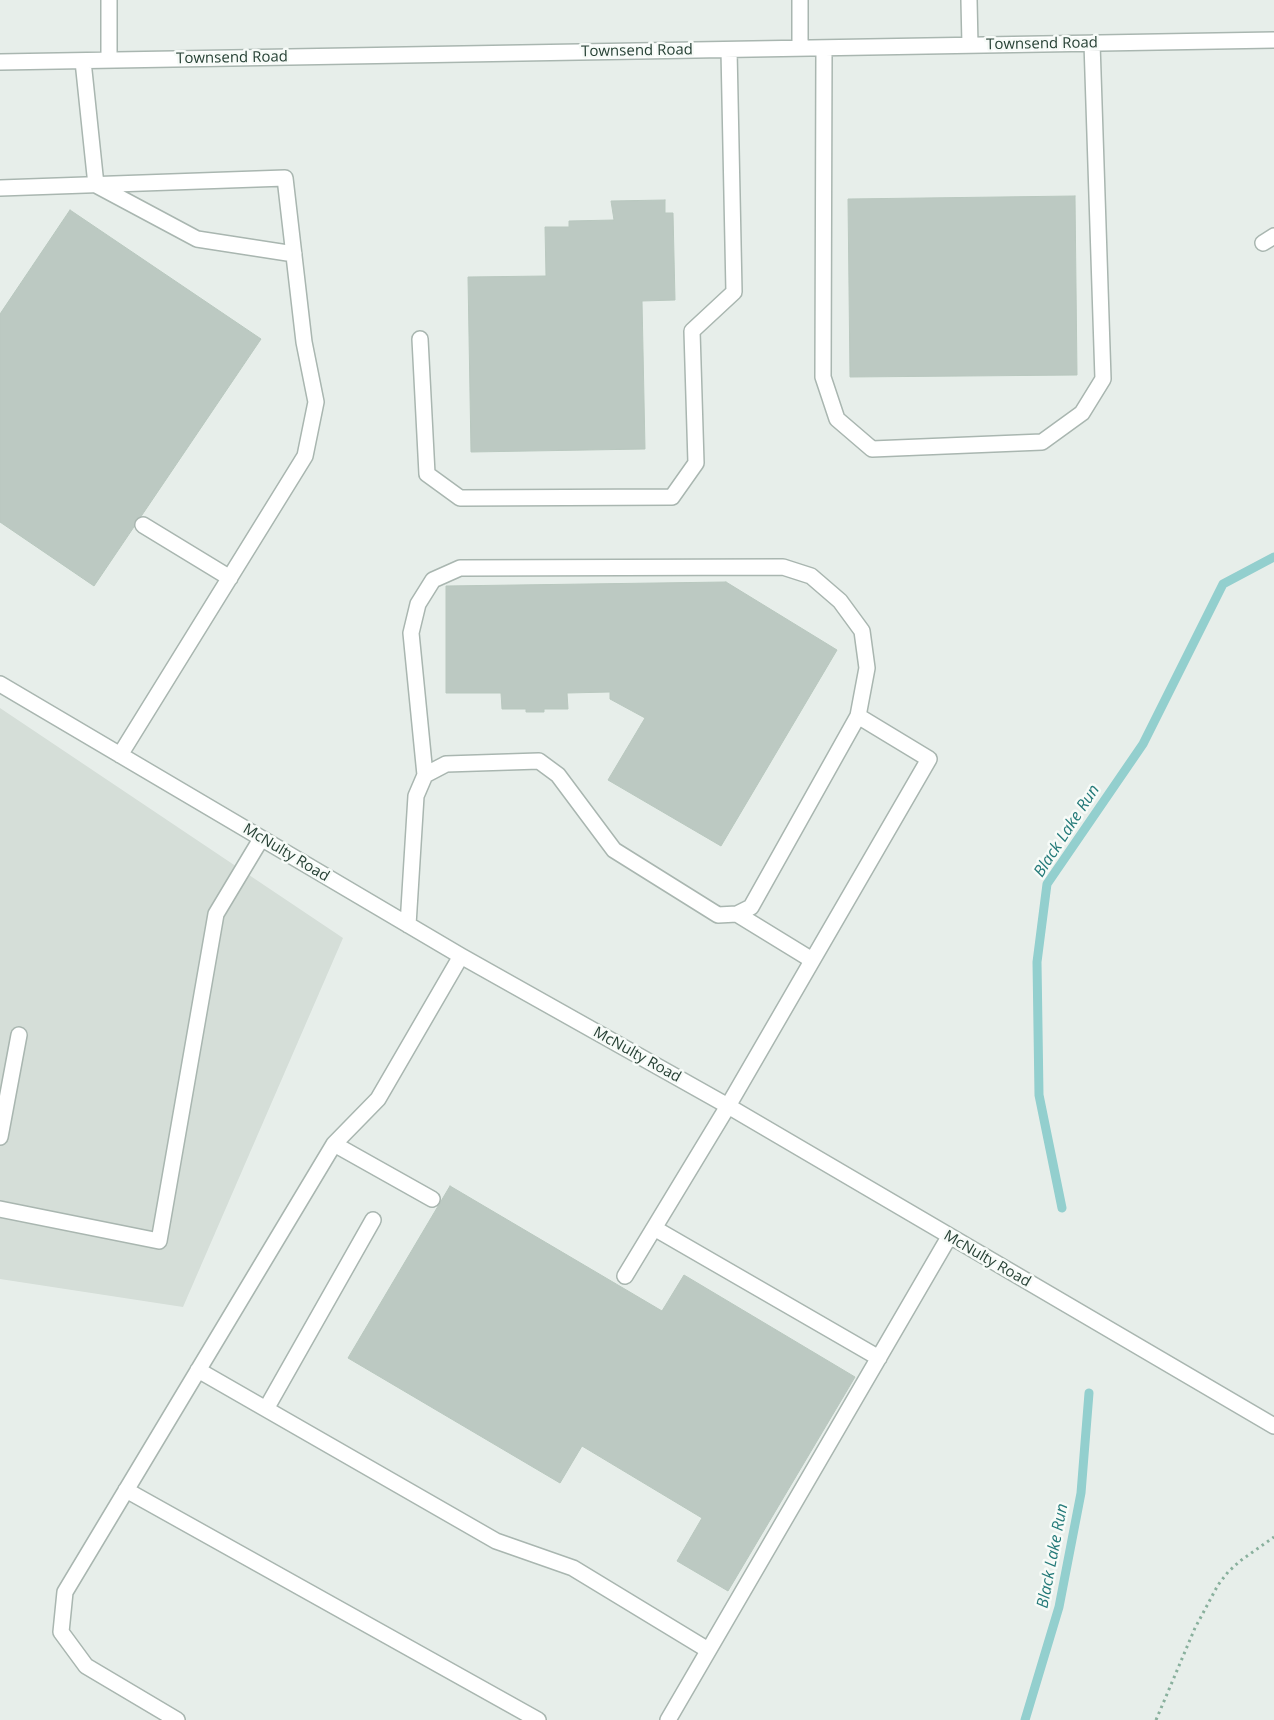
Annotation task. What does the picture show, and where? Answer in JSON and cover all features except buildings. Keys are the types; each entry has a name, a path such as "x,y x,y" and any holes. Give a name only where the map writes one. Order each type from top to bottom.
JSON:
{"street":[{"path":"109,0 109,60"},
{"path":"800,0 800,48"},
{"path":"969,0 970,45"},
{"name":"Townsend Road","path":"0,62 1274,40"},
{"path":"824,48 823,377 836,419 872,449 1042,442 1082,413 1103,378 1092,44"},
{"path":"420,339 426,474 460,498 672,497 696,463 692,331 734,292 729,50"},
{"path":"83,61 96,185"},
{"path":"0,188 285,178 304,342 316,402 305,456 120,755"},
{"path":"96,185 197,239 294,254"},
{"path":"143,525 230,578"},
{"path":"408,925 416,796 426,776 446,764 539,761 558,775 614,850 718,915 737,914 751,907 858,716 867,668 862,631 840,601 811,576 783,567 460,568 433,580 418,604 411,633 426,776"},
{"name":"McNulty Road","path":"0,684 461,956 728,1106 1274,1426"},
{"path":"625,1276 728,1106 929,759 858,716"},
{"path":"0,1209 159,1241 216,914 261,839"},
{"path":"737,914 812,960"},
{"path":"177,1720 86,1666 60,1632 65,1592 334,1144 378,1098 461,956"},
{"path":"0,1137 19,1035"},
{"path":"334,1144 432,1199"},
{"path":"266,1409 373,1220"},
{"path":"654,1228 879,1358"},
{"path":"668,1720 949,1236"},
{"path":"198,1370 496,1541 573,1568 708,1650"},
{"path":"126,1490 538,1720"}],"path":[{"path":"1156,1720 1195,1628 1218,1585 1240,1561 1274,1537"}],"shaded area":[{"path":"0,708 343,938 183,1307 0,1279"}],"waterway":[{"name":"Black Lake Run","path":"1062,1208 1039,1095 1037,962 1047,884 1143,744 1223,584 1274,557"},
{"name":"Black Lake Run","path":"1025,1720 1059,1607 1081,1493 1089,1393"}]}
